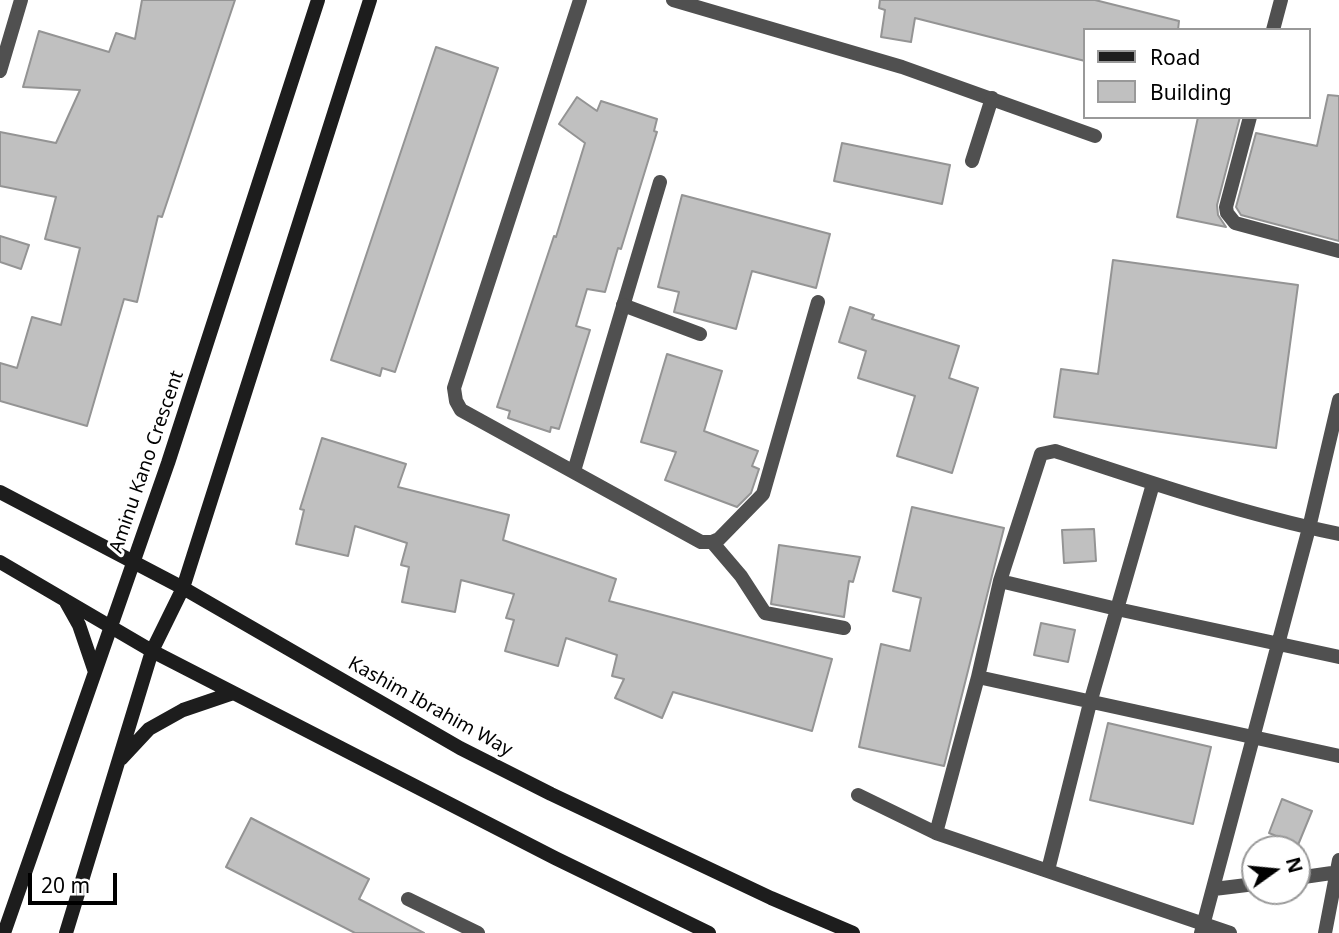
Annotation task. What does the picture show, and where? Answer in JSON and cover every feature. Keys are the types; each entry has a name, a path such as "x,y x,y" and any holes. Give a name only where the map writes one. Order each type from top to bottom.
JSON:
{"street":[{"path":"0,71 21,0"},
{"name":"Aminu Kano Crescent","path":"4,933 133,563 318,0"},
{"path":"66,933 152,652 183,588 370,0"},
{"path":"580,0 454,388 461,410 701,542 712,542 719,539 763,494 818,302"},
{"path":"673,0 902,67 1095,135"},
{"path":"1273,28 1280,0"},
{"path":"972,161 992,98"},
{"path":"1249,119 1226,207 1227,213 1235,223 1339,251"},
{"path":"574,471 660,182"},
{"path":"623,305 700,334"},
{"path":"1202,929 1310,528 1339,400"},
{"path":"936,833 978,677 1000,581 1041,454 1055,452 1153,484 1339,534"},
{"path":"1048,870 1090,703 1153,484"},
{"name":"Kashim Ibrahim Way","path":"0,492 183,588 460,748 771,898 853,933"},
{"path":"712,542 741,576 765,613 844,628"},
{"path":"0,562 152,652 555,858 709,933"},
{"path":"1000,581 1117,610 1339,657"},
{"path":"64,599 79,625 95,672"},
{"path":"978,677 1339,756"},
{"path":"118,763 149,729 183,710 233,693"},
{"path":"858,795 936,833 1048,870 1202,929 1230,933"},
{"path":"1311,875 1338,868 1325,933"},
{"path":"1214,889 1241,886"},
{"path":"408,899 478,933"}],"building":[{"path":"142,0 235,0 162,217 158,216 137,302 124,299 87,426 0,401 0,363 17,368 32,317 61,325 80,248 45,239 56,197 0,186 0,132 56,143 80,90 23,87 39,31 109,52 116,33 135,39"},
{"path":"880,0 1095,0 1179,21 1178,28 1084,28 1084,61 915,18 911,42 881,37 885,10 879,8"},
{"path":"436,47 498,68 395,372 382,368 380,376 331,360"},
{"path":"1328,95 1339,96 1339,241 1241,215 1236,207 1256,133 1317,146"},
{"path":"577,97 597,111 601,101 657,119 654,131 657,132 605,292 587,289 576,326 590,330 559,429 551,427 550,432 508,418 510,411 497,407 554,236 556,237 585,143 559,124"},
{"path":"1198,119 1239,119 1217,205 1218,215 1226,227 1177,217"},
{"path":"842,143 950,165 942,204 834,181"},
{"path":"682,195 830,234 816,288 752,271 736,329 674,312 679,292 658,287"},
{"path":"0,236 29,245 21,269 0,262"},
{"path":"1113,260 1298,285 1276,448 1054,417 1061,369 1098,374"},
{"path":"850,307 874,315 872,319 959,346 949,378 978,388 952,473 897,456 915,396 858,378 866,351 839,342"},
{"path":"667,354 722,371 704,431 758,451 752,466 759,469 751,493 737,507 665,480 676,452 641,442"},
{"path":"322,438 406,464 398,487 509,515 503,540 616,579 609,601 832,659 812,731 673,692 662,718 615,698 624,679 612,676 617,655 566,638 558,666 505,651 514,620 506,618 514,594 461,580 455,612 402,602 409,567 401,565 407,543 355,526 348,556 296,544 304,510 300,509"},
{"path":"912,507 1004,528 944,766 859,747 881,644 910,651 921,598 893,591"},
{"path":"1094,529 1096,561 1064,563 1062,530"},
{"path":"779,545 860,557 853,582 849,581 844,617 771,604"},
{"path":"1041,623 1075,630 1068,662 1034,655"},
{"path":"1108,723 1211,747 1193,824 1090,800"},
{"path":"1282,799 1312,811 1302,835 1269,833"},
{"path":"251,818 369,879 359,899 424,933 355,933 226,867"}]}
